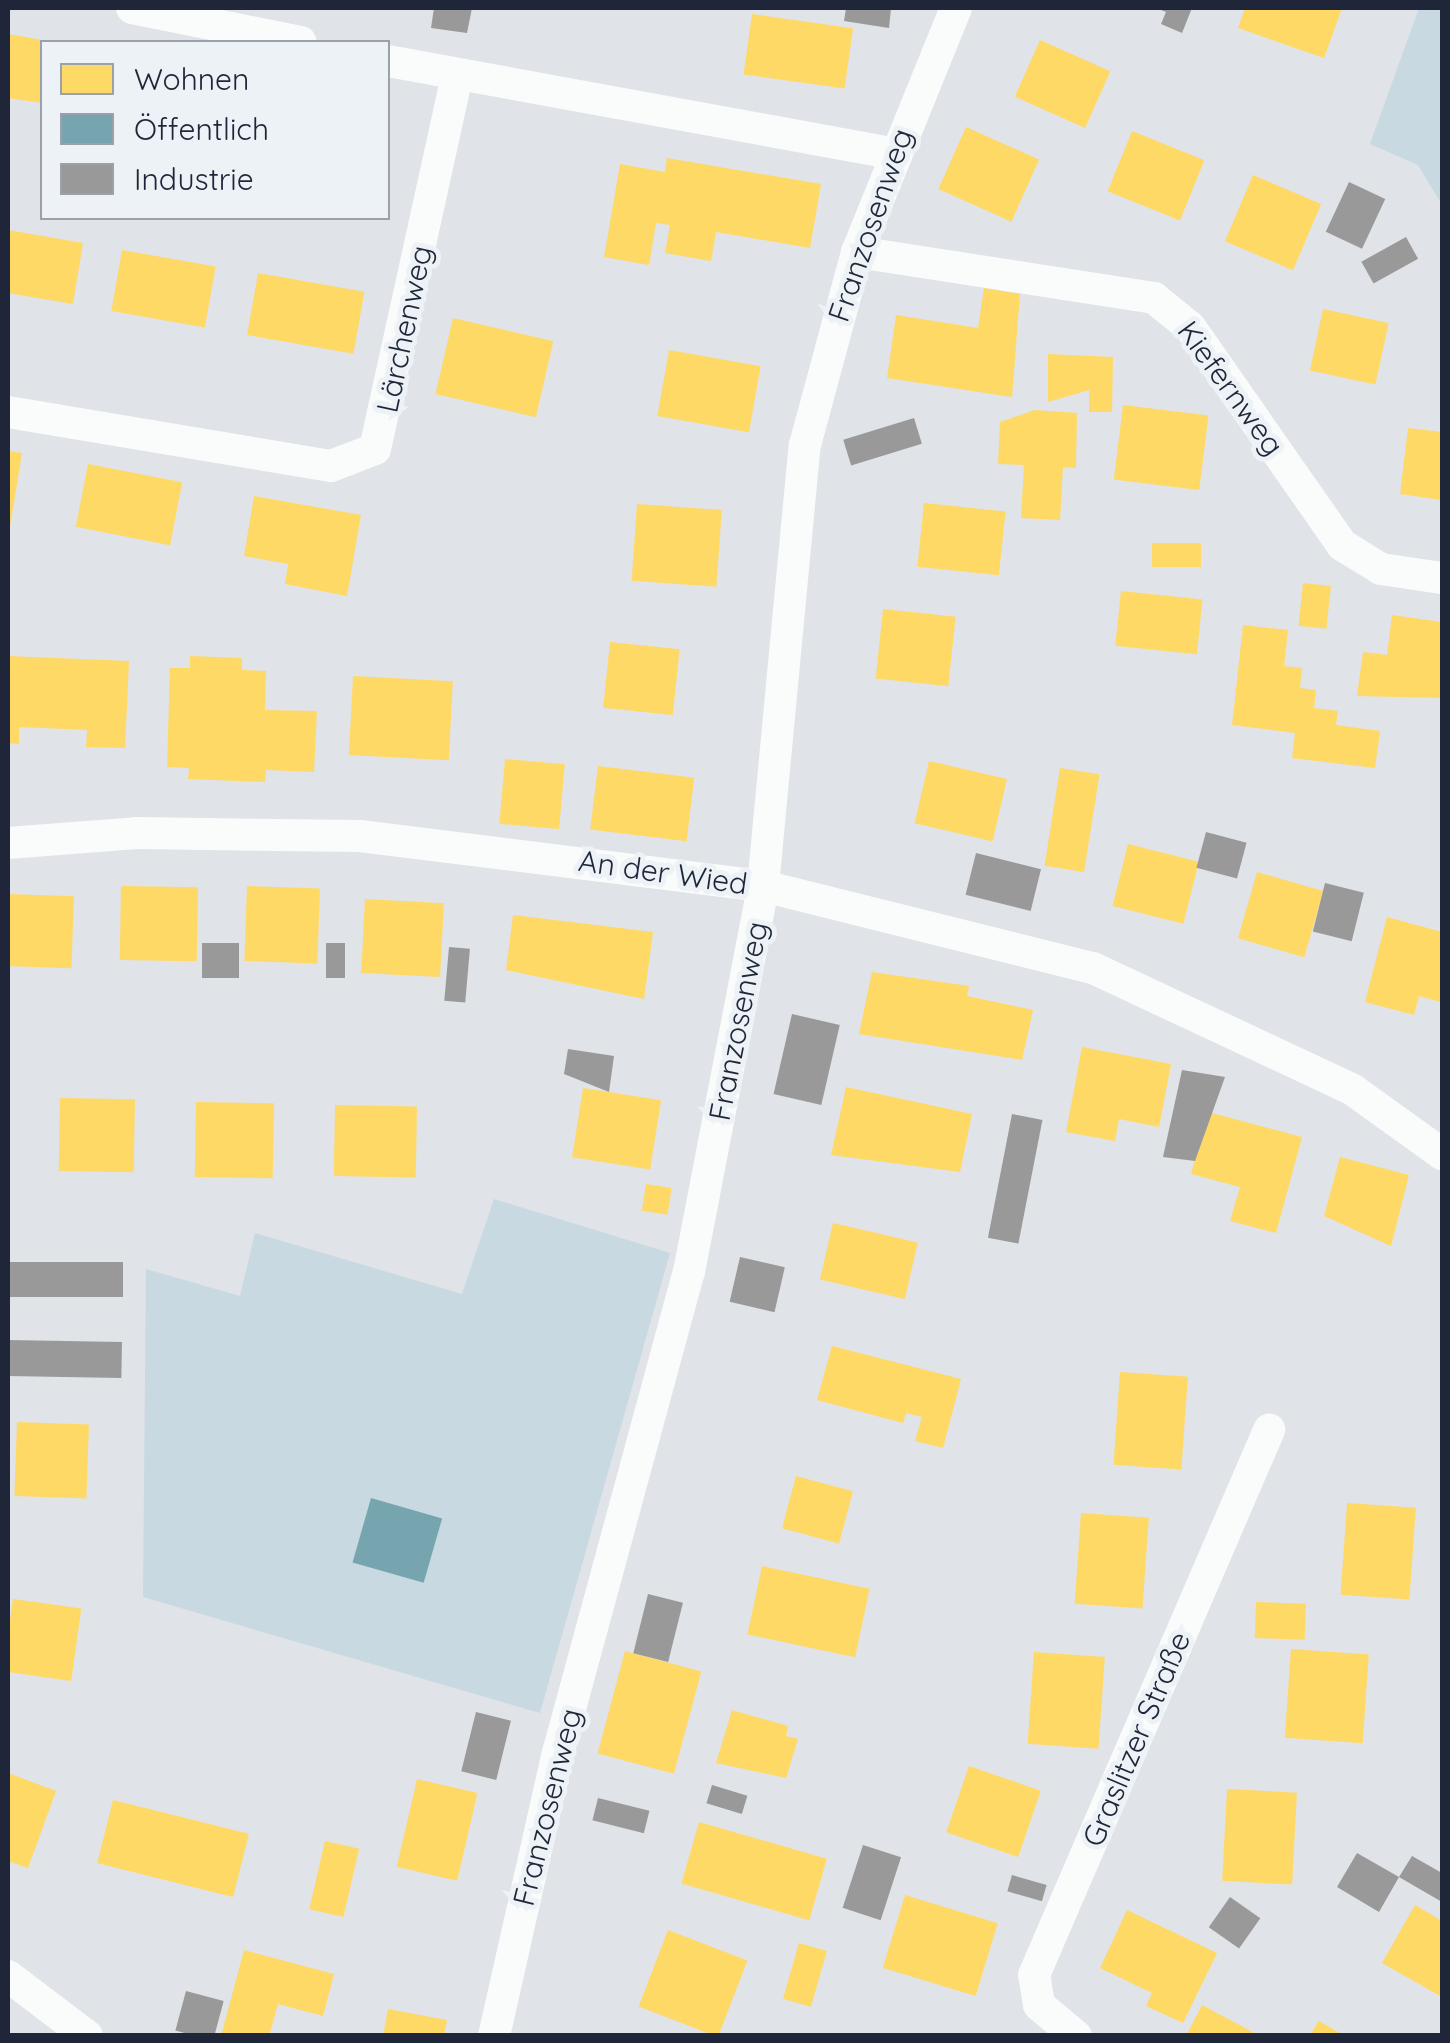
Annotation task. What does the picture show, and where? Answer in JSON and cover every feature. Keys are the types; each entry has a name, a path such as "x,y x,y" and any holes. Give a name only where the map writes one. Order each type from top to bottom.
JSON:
{"street":[{"path":"132,8 291,40"},
{"name":"Franzosenweg","path":"494,2036 558,1752 689,1272 763,886 805,446 857,252 891,153 956,8"},
{"path":"390,60 891,153"},
{"name":"Lärchenweg","path":"8,412 331,466 376,449 457,75"},
{"name":"Kiefernweg","path":"857,252 1154,298 1190,327 1342,545 1381,569 1442,578"},
{"name":"An der Wied","path":"8,843 137,833 360,836 763,886 1093,968 1320,1072 1442,1154"},
{"name":"Graslitzer Straße","path":"1076,2036 1039,2005 1034,1975 1269,1430"},
{"path":"8,1976 88,2036"}],"shaded area":[{"path":"1419,8 1442,8 1442,205 1418,165 1370,144"},
{"path":"494,1199 670,1253 540,1713 143,1597 146,1269 240,1296 255,1233 462,1294"}],"building: Wohnen":[{"path":"1245,8 1342,8 1324,58 1238,28"},
{"path":"752,14 853,28 845,89 744,74"},
{"path":"8,34 42,40 40,103 8,98"},
{"path":"1040,40 1110,71 1085,128 1015,97"},
{"path":"966,127 1039,160 1011,222 938,189"},
{"path":"1132,131 1204,160 1180,220 1108,191"},
{"path":"667,158 821,184 810,248 716,232 711,261 665,253 670,225 656,223 649,265 604,257 620,164 665,172"},
{"path":"1253,175 1321,204 1293,270 1225,241"},
{"path":"8,230 83,243 73,304 8,293"},
{"path":"122,250 216,266 205,328 111,311"},
{"path":"258,273 364,292 353,354 247,335"},
{"path":"984,288 1020,294 1012,397 887,378 896,315 978,328"},
{"path":"1323,309 1389,323 1375,385 1310,371"},
{"path":"453,318 553,341 536,417 435,394"},
{"path":"669,350 761,366 749,432 657,416"},
{"path":"1048,354 1113,357 1112,412 1089,412 1089,390 1048,402"},
{"path":"1123,405 1208,415 1199,490 1114,479"},
{"path":"1035,410 1077,413 1076,468 1063,467 1060,520 1021,518 1024,465 998,464 1000,422"},
{"path":"1408,428 1442,432 1442,500 1400,494"},
{"path":"8,451 22,453 10,527 8,527"},
{"path":"88,464 182,482 170,545 76,527"},
{"path":"254,496 361,515 347,596 285,584 288,564 244,556"},
{"path":"924,503 1006,512 999,575 917,567"},
{"path":"637,504 722,510 716,587 632,581"},
{"path":"1152,543 1201,543 1201,567 1152,567"},
{"path":"1303,583 1331,586 1326,629 1299,626"},
{"path":"1121,591 1203,600 1197,654 1115,646"},
{"path":"883,609 956,617 948,686 876,679"},
{"path":"1392,615 1442,622 1442,698 1357,696 1363,652 1387,655"},
{"path":"1243,625 1288,630 1284,666 1302,668 1300,688 1316,690 1314,708 1338,711 1336,725 1380,731 1375,768 1292,758 1295,733 1232,725"},
{"path":"610,642 680,649 673,715 603,708"},
{"path":"8,656 129,661 125,748 86,747 87,730 19,727 19,744 8,743"},
{"path":"190,656 242,658 242,670 266,671 265,710 317,711 314,772 266,770 265,782 188,779 189,768 167,767 170,668 190,668"},
{"path":"353,676 453,681 449,760 349,755"},
{"path":"505,759 565,764 559,829 499,824"},
{"path":"929,761 1007,779 993,841 915,823"},
{"path":"598,766 694,778 686,841 590,830"},
{"path":"1060,768 1100,774 1084,872 1045,866"},
{"path":"1128,844 1199,862 1183,924 1113,906"},
{"path":"1257,872 1323,891 1304,957 1238,938"},
{"path":"121,886 198,887 197,961 120,960"},
{"path":"247,886 320,889 317,964 244,961"},
{"path":"8,894 74,896 71,968 8,966"},
{"path":"365,899 444,903 440,977 361,973"},
{"path":"513,915 653,932 644,999 506,970"},
{"path":"1387,917 1442,932 1441,1002 1419,996 1414,1015 1365,1002"},
{"path":"872,972 969,986 967,996 1033,1010 1022,1060 859,1034"},
{"path":"1082,1047 1171,1064 1159,1127 1119,1119 1115,1141 1066,1132"},
{"path":"846,1087 972,1114 960,1172 831,1155"},
{"path":"583,1088 661,1100 650,1169 572,1157"},
{"path":"60,1098 135,1099 134,1172 59,1171"},
{"path":"196,1102 274,1103 273,1178 195,1177"},
{"path":"335,1105 417,1106 416,1177 334,1176"},
{"path":"1208,1112 1302,1137 1276,1233 1230,1221 1240,1187 1191,1174"},
{"path":"1340,1157 1409,1175 1391,1246 1324,1216"},
{"path":"646,1184 672,1188 667,1215 642,1211"},
{"path":"833,1223 918,1243 905,1299 820,1280"},
{"path":"832,1346 961,1379 943,1448 915,1441 922,1417 906,1413 903,1423 817,1400"},
{"path":"1120,1372 1188,1377 1181,1470 1114,1465"},
{"path":"17,1422 89,1425 86,1498 14,1496"},
{"path":"796,1476 853,1491 839,1543 782,1528"},
{"path":"1347,1503 1416,1508 1409,1600 1341,1595"},
{"path":"1081,1513 1149,1518 1142,1609 1075,1604"},
{"path":"762,1566 870,1589 855,1657 747,1634"},
{"path":"13,1599 81,1609 71,1681 8,1672"},
{"path":"1256,1602 1306,1604 1305,1640 1255,1638"},
{"path":"1291,1649 1369,1654 1363,1743 1285,1738"},
{"path":"625,1651 701,1671 674,1774 598,1753"},
{"path":"1034,1652 1105,1657 1098,1749 1028,1744"},
{"path":"732,1710 788,1726 786,1736 798,1739 786,1778 716,1763"},
{"path":"969,1766 1041,1791 1018,1857 946,1832"},
{"path":"8,1773 56,1791 28,1868 8,1861"},
{"path":"417,1779 477,1793 457,1881 397,1867"},
{"path":"1227,1789 1297,1793 1292,1885 1222,1881"},
{"path":"113,1800 249,1834 233,1897 97,1863"},
{"path":"699,1822 827,1859 809,1920 681,1884"},
{"path":"325,1841 359,1849 343,1917 309,1909"},
{"path":"905,1895 998,1923 976,1996 883,1968"},
{"path":"1415,1905 1442,1921 1442,1997 1382,1963"},
{"path":"1127,1910 1217,1953 1183,2023 1146,2006 1152,1993 1100,1968"},
{"path":"668,1930 747,1960 718,2036 639,2007"},
{"path":"799,1943 827,1951 811,2007 783,1999"},
{"path":"244,1950 334,1974 323,2016 278,2004 269,2036 221,2036"},
{"path":"1202,2005 1260,2036 1186,2036"},
{"path":"388,2009 447,2020 444,2036 383,2036"},
{"path":"1319,2021 1345,2036 1309,2036"}],"building: Öffentlich":[{"path":"371,1498 442,1518 424,1583 353,1562"}],"building: Industrie":[{"path":"434,8 472,8 467,33 431,28"},
{"path":"846,8 891,8 889,28 844,21"},
{"path":"1156,8 1192,8 1182,33 1161,24 1166,12"},
{"path":"1349,182 1385,199 1362,249 1326,232"},
{"path":"1406,237 1418,259 1374,284 1361,262"},
{"path":"914,418 922,444 851,465 843,440"},
{"path":"1206,832 1247,843 1237,879 1196,868"},
{"path":"976,853 1041,869 1031,911 966,895"},
{"path":"1325,883 1364,893 1352,941 1313,932"},
{"path":"202,943 239,943 239,978 202,978"},
{"path":"326,943 345,943 345,978 326,978"},
{"path":"449,947 470,949 465,1003 444,1001"},
{"path":"792,1014 840,1025 821,1105 774,1094"},
{"path":"568,1049 614,1056 609,1092 564,1074"},
{"path":"1182,1070 1225,1077 1195,1161 1163,1157"},
{"path":"1012,1114 1042,1120 1018,1244 988,1238"},
{"path":"740,1257 785,1267 774,1312 730,1302"},
{"path":"8,1262 123,1262 123,1297 8,1297"},
{"path":"8,1340 122,1342 121,1378 8,1376"},
{"path":"648,1594 683,1603 668,1662 633,1653"},
{"path":"476,1712 511,1721 496,1780 461,1771"},
{"path":"712,1785 747,1796 742,1814 706,1803"},
{"path":"598,1798 649,1811 644,1833 592,1820"},
{"path":"863,1845 901,1857 881,1920 843,1908"},
{"path":"1357,1853 1399,1877 1379,1912 1337,1887"},
{"path":"1412,1856 1442,1873 1442,1902 1399,1877"},
{"path":"1012,1875 1047,1885 1042,1901 1007,1891"},
{"path":"1230,1897 1260,1918 1239,1949 1209,1927"},
{"path":"186,1991 224,2001 214,2036 175,2031"}]}
